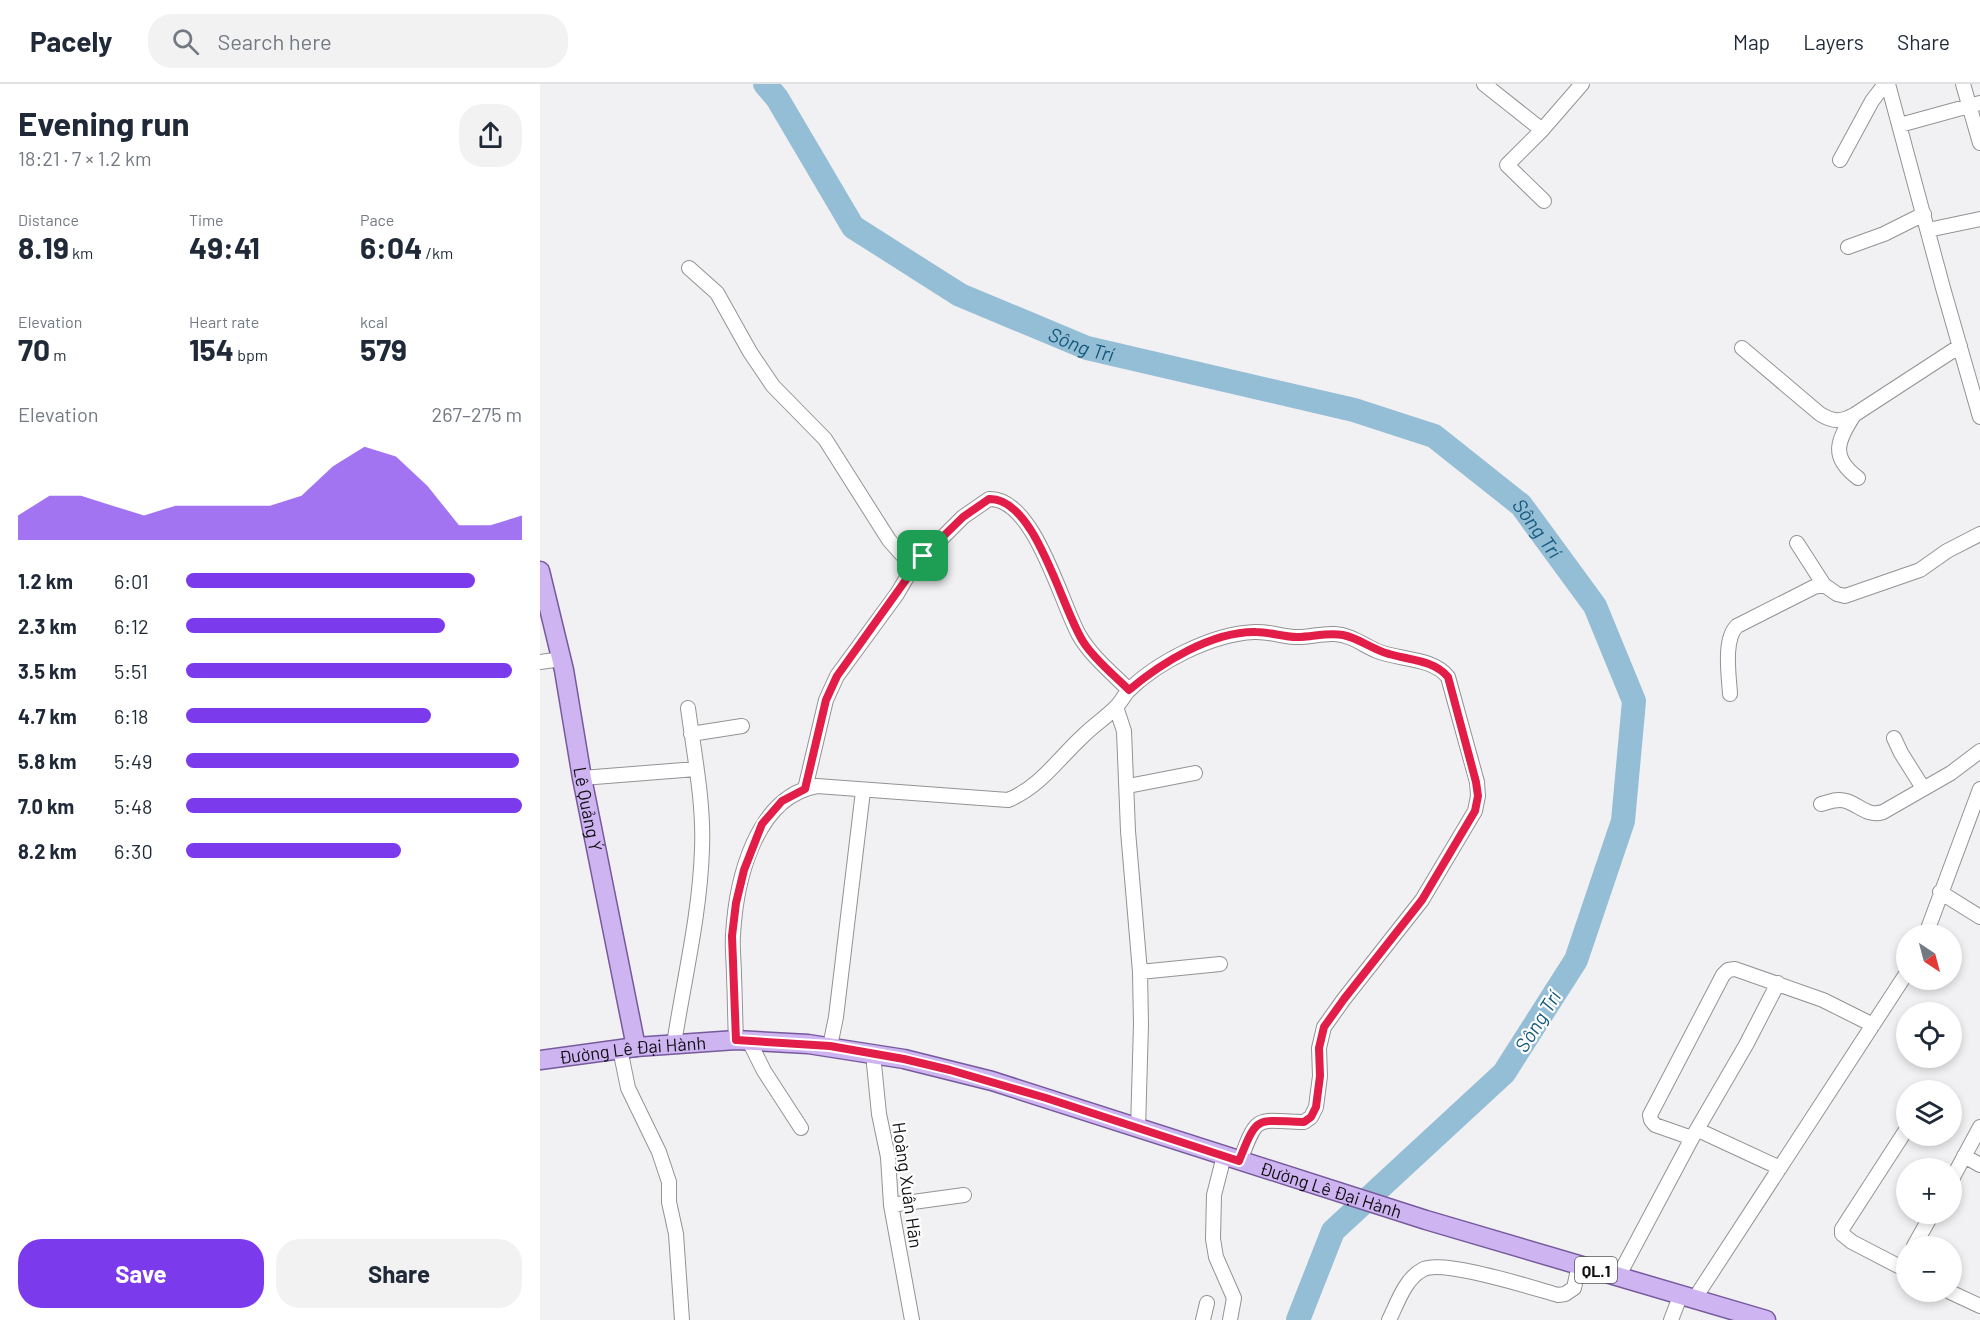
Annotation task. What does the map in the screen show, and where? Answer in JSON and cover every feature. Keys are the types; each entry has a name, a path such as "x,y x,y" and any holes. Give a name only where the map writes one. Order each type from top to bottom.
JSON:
{"main road":[{"name":"Lê Quảng Ý","path":"540,571 561,659 628,1048"},
{"name":"Đường Lê Đại Hành","path":"540,1060 628,1048 743,1041 830,1046 904,1059 992,1081 1426,1220 1766,1320"}],"street":[{"path":"1484,84 1542,130"},
{"path":"1544,201 1507,165 1542,130 1582,84"},
{"path":"1840,160 1872,100 1887,84 1980,417"},
{"path":"1963,84 1975,104 1980,143"},
{"path":"1900,125 1975,104"},
{"path":"1848,247 1884,234 1924,214"},
{"path":"1928,230 1980,219"},
{"path":"689,268 717,293 750,352 773,386 825,439 889,540 913,567"},
{"path":"1742,348 1821,414 1833,421 1838,421 1854,415 1960,346"},
{"path":"1854,415 1843,432 1839,452 1843,465 1858,478"},
{"path":"805,789 826,700 837,676 897,594 913,567 963,517 989,499 1006,502 1016,511 1040,545 1068,614 1085,645 1129,690"},
{"path":"1797,543 1824,585 1843,596 1920,570 1947,551 1980,534"},
{"path":"1730,694 1729,643 1732,631 1737,626 1814,587 1824,585"},
{"path":"801,1128 743,1041 732,936 736,903 744,870 762,824 782,801 805,789 817,786 1008,800 1023,794 1041,780 1083,736 1116,707 1129,690 1153,671 1214,639 1230,635 1257,632 1297,637 1346,635 1378,651 1442,670 1448,677 1476,782 1478,796 1475,811 1457,845 1422,900 1324,1027 1319,1048 1320,1076 1314,1112 1304,1122 1272,1120 1257,1125 1232,1158 1214,1195 1213,1239 1216,1257 1234,1298 1230,1320"},
{"path":"540,662 561,659"},
{"path":"1116,707 1125,730 1128,831 1140,972 1138,1129"},
{"path":"674,1044 701,870 702,825 688,708"},
{"path":"691,734 742,726"},
{"path":"1894,738 1923,788"},
{"path":"1821,804 1845,800 1867,813 1876,814 1888,810 1951,773 1980,751"},
{"path":"582,778 696,769"},
{"path":"1128,786 1195,773"},
{"path":"1929,924 1980,789"},
{"path":"830,1046 836,1017 862,791"},
{"path":"1940,892 1980,917"},
{"path":"1140,972 1220,964"},
{"path":"1780,1168 1695,1134 1655,1125 1651,1120 1650,1115 1723,975 1728,970 1735,969 1778,983 1823,1000 1873,1025"},
{"path":"1618,1277 1778,983"},
{"path":"1671,1320 1780,1168 1896,989"},
{"path":"628,1048 628,1088 659,1152 667,1176 669,1202 676,1233 682,1320"},
{"name":"Hoàng Xuân Hãn","path":"873,1054 879,1114 888,1157 891,1205 912,1320"},
{"path":"1962,1160 1980,1127"},
{"path":"1896,1146 1842,1229 1842,1234 1852,1242 1896,1262"},
{"path":"1964,1156 1980,1165"},
{"path":"891,1205 964,1195"},
{"path":"1389,1320 1410,1280 1423,1268 1450,1267 1558,1295 1574,1288 1580,1265"},
{"path":"1962,1297 1980,1305"},
{"path":"1203,1320 1207,1303"}],"waterway":[{"name":"Sông Trí","path":"765,84 777,98 853,227 960,295 1087,348 1354,410 1434,436 1521,505 1595,606 1634,701 1623,821 1576,960 1504,1073 1333,1231 1298,1320"}],"route":[{"path":"989,499 1006,502 1016,511 1040,545 1068,614 1085,645 1129,690 1153,671 1214,639 1257,632 1297,637 1346,635 1378,651 1442,670 1448,677 1478,790 1475,811 1457,845 1422,900 1324,1027 1319,1048 1320,1076 1316,1107 1311,1117 1304,1122 1266,1120 1261,1122 1250,1133 1239,1161 1046,1098 950,1070 830,1046 736,1040 732,936 736,903 753,846 762,824 775,808 793,794 805,789 823,710 837,676 923,556 963,517 979,505 989,499"}]}
